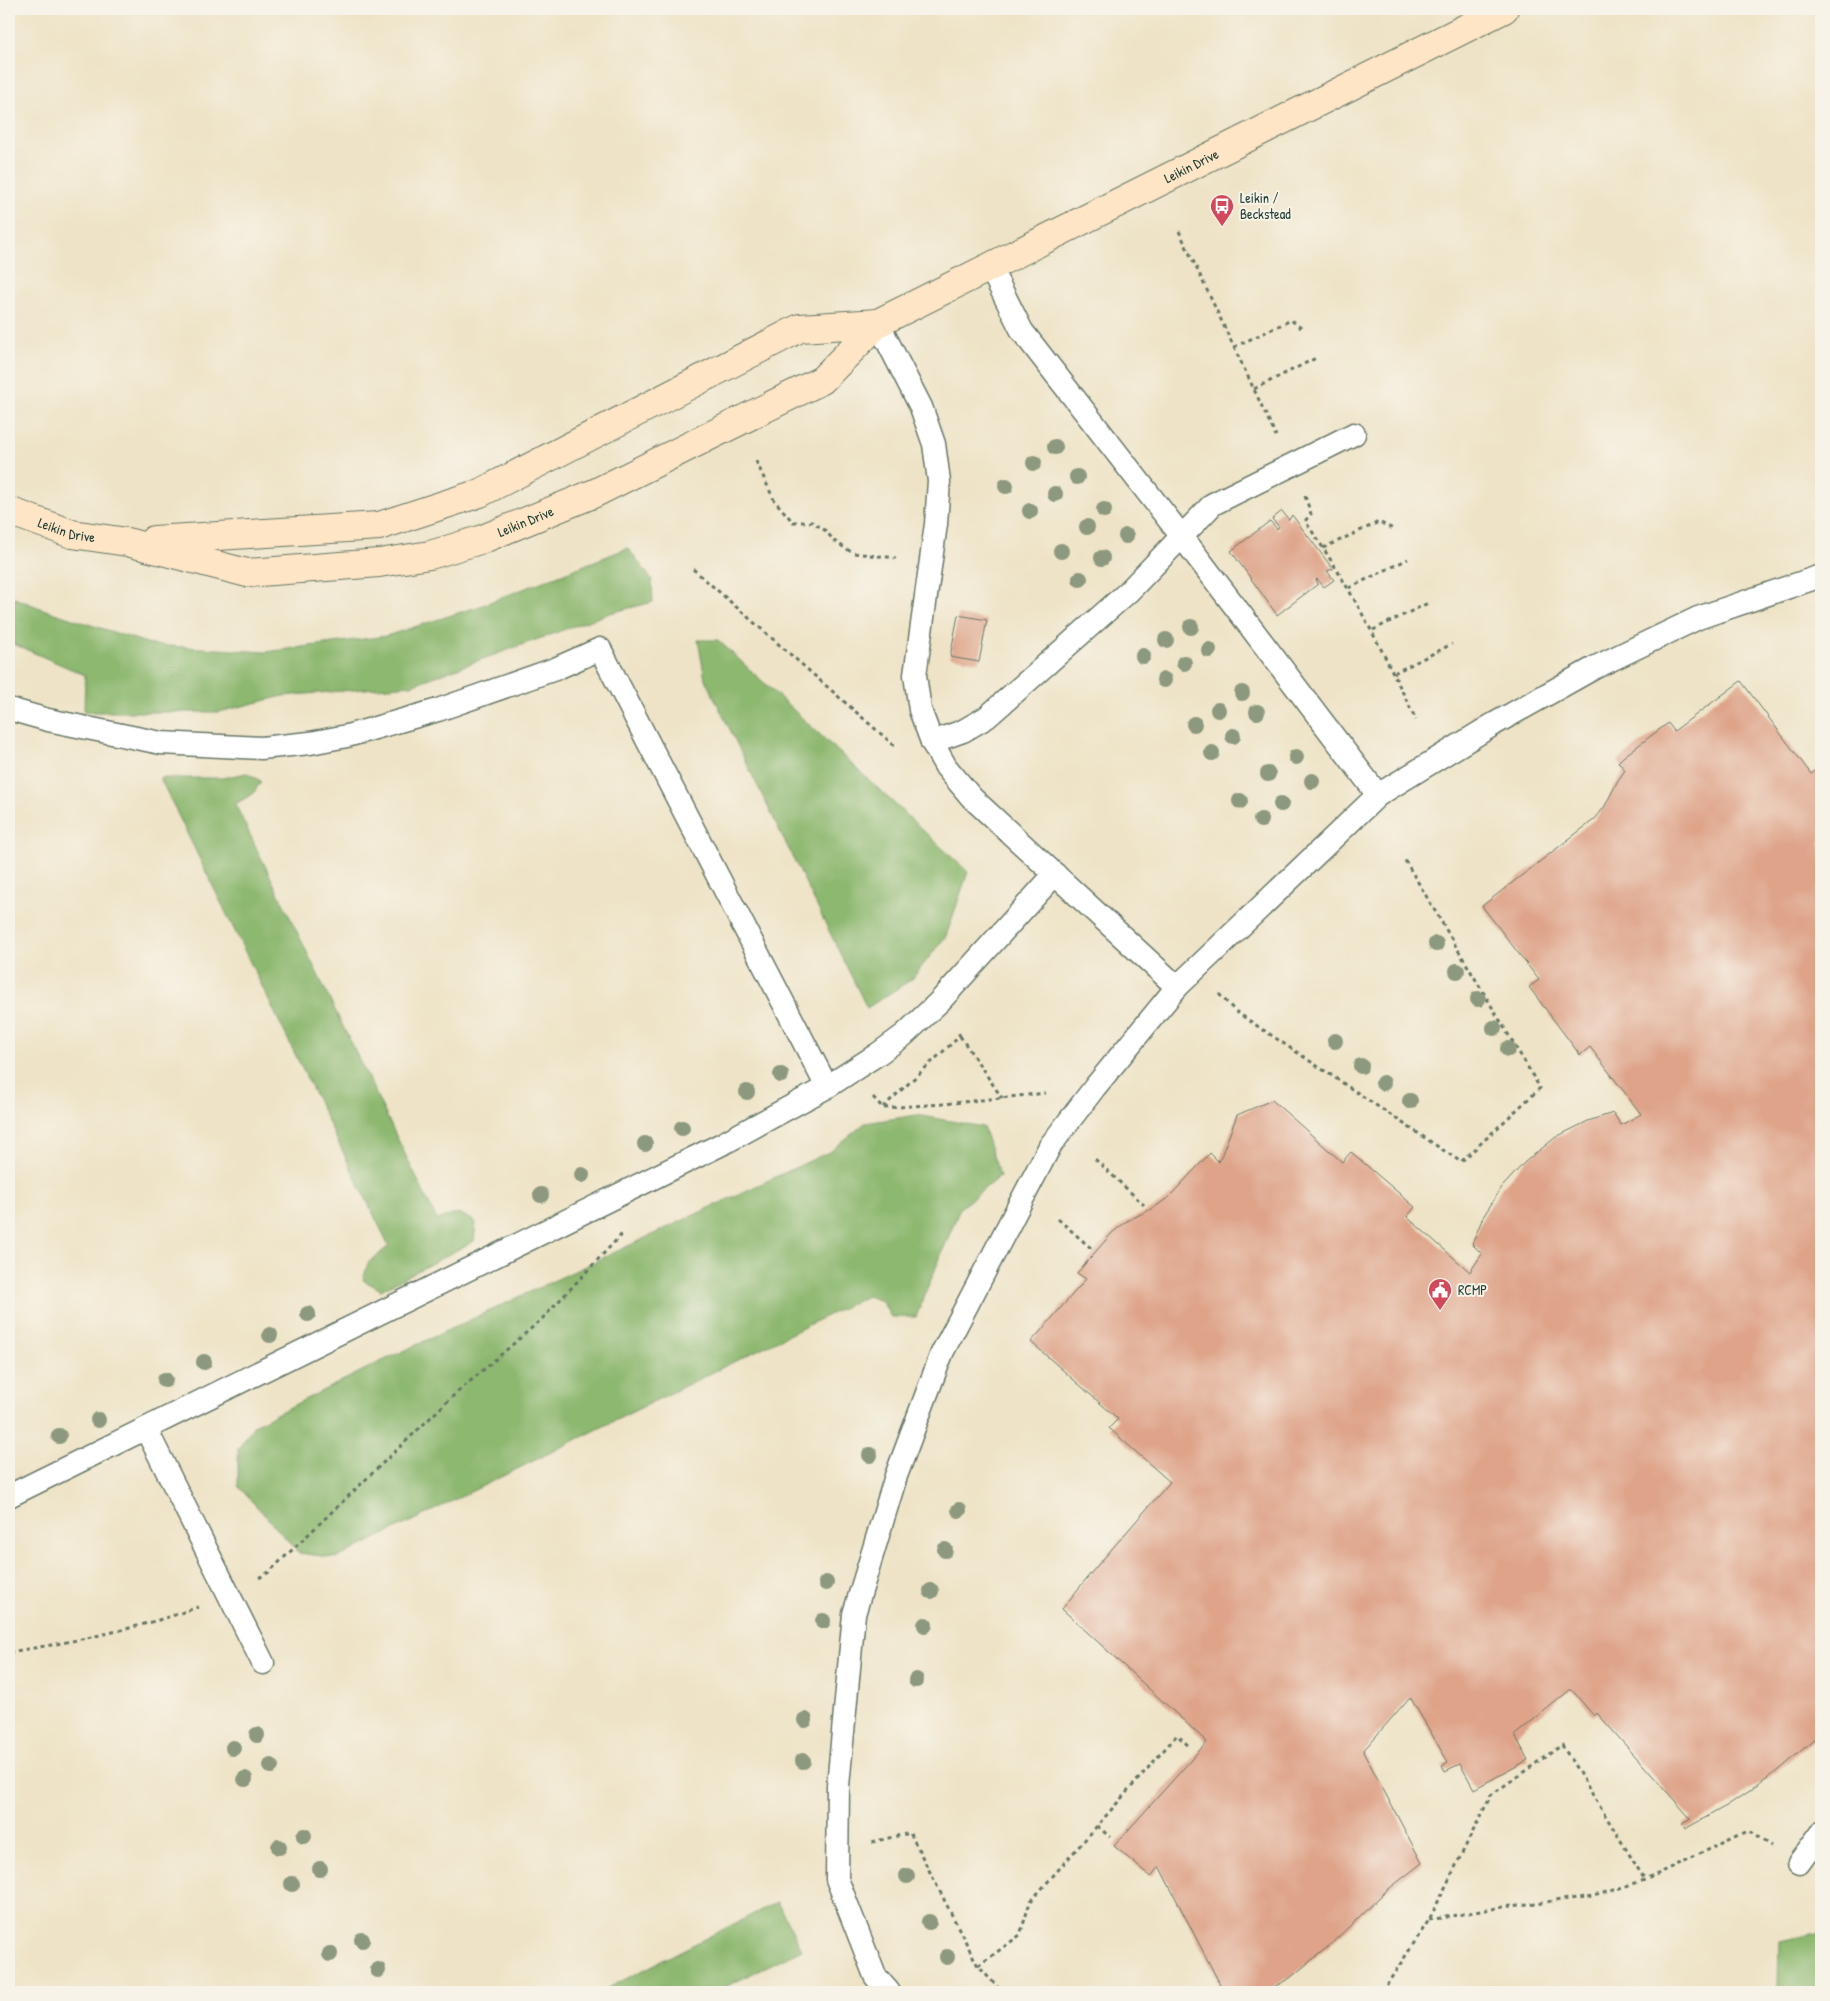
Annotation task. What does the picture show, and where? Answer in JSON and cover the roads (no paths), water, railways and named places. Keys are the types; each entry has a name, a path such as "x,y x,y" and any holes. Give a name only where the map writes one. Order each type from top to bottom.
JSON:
{"street":[{"name":"Leikin Drive","path":"9,511 72,534 128,542 247,573 379,563 439,552 482,539 595,493 822,380 878,323 1504,9"},
{"name":"Leikin Drive","path":"128,542 379,526 480,493 800,328 878,323"}],"lane":[{"path":"990,266 1022,331 1183,538 1378,796"},
{"path":"878,323 921,407 934,444 938,482 936,524 915,675 920,710 932,742 946,767 972,798 1177,987"},
{"path":"932,742 963,731 987,717 1128,592 1183,538 1213,504 1354,434"},
{"path":"889,1992 875,1976 837,1879 838,1786 854,1614 896,1476 942,1353 1050,1146 1095,1087 1177,987 1378,796 1494,724 1594,668 1698,618 1821,576"},
{"path":"9,709 48,720 161,743 261,748 310,743 347,736 438,710 554,669 600,649 827,1087"},
{"path":"9,1496 724,1143 827,1087 904,1035 940,1001 1055,874"},
{"path":"146,1429 263,1663"},
{"path":"1799,1863 1821,1833"}],"place":[{"name":"Leikin / Beckstead","path":"1222,227"},
{"name":"RCMP","path":"1440,1311"}]}
